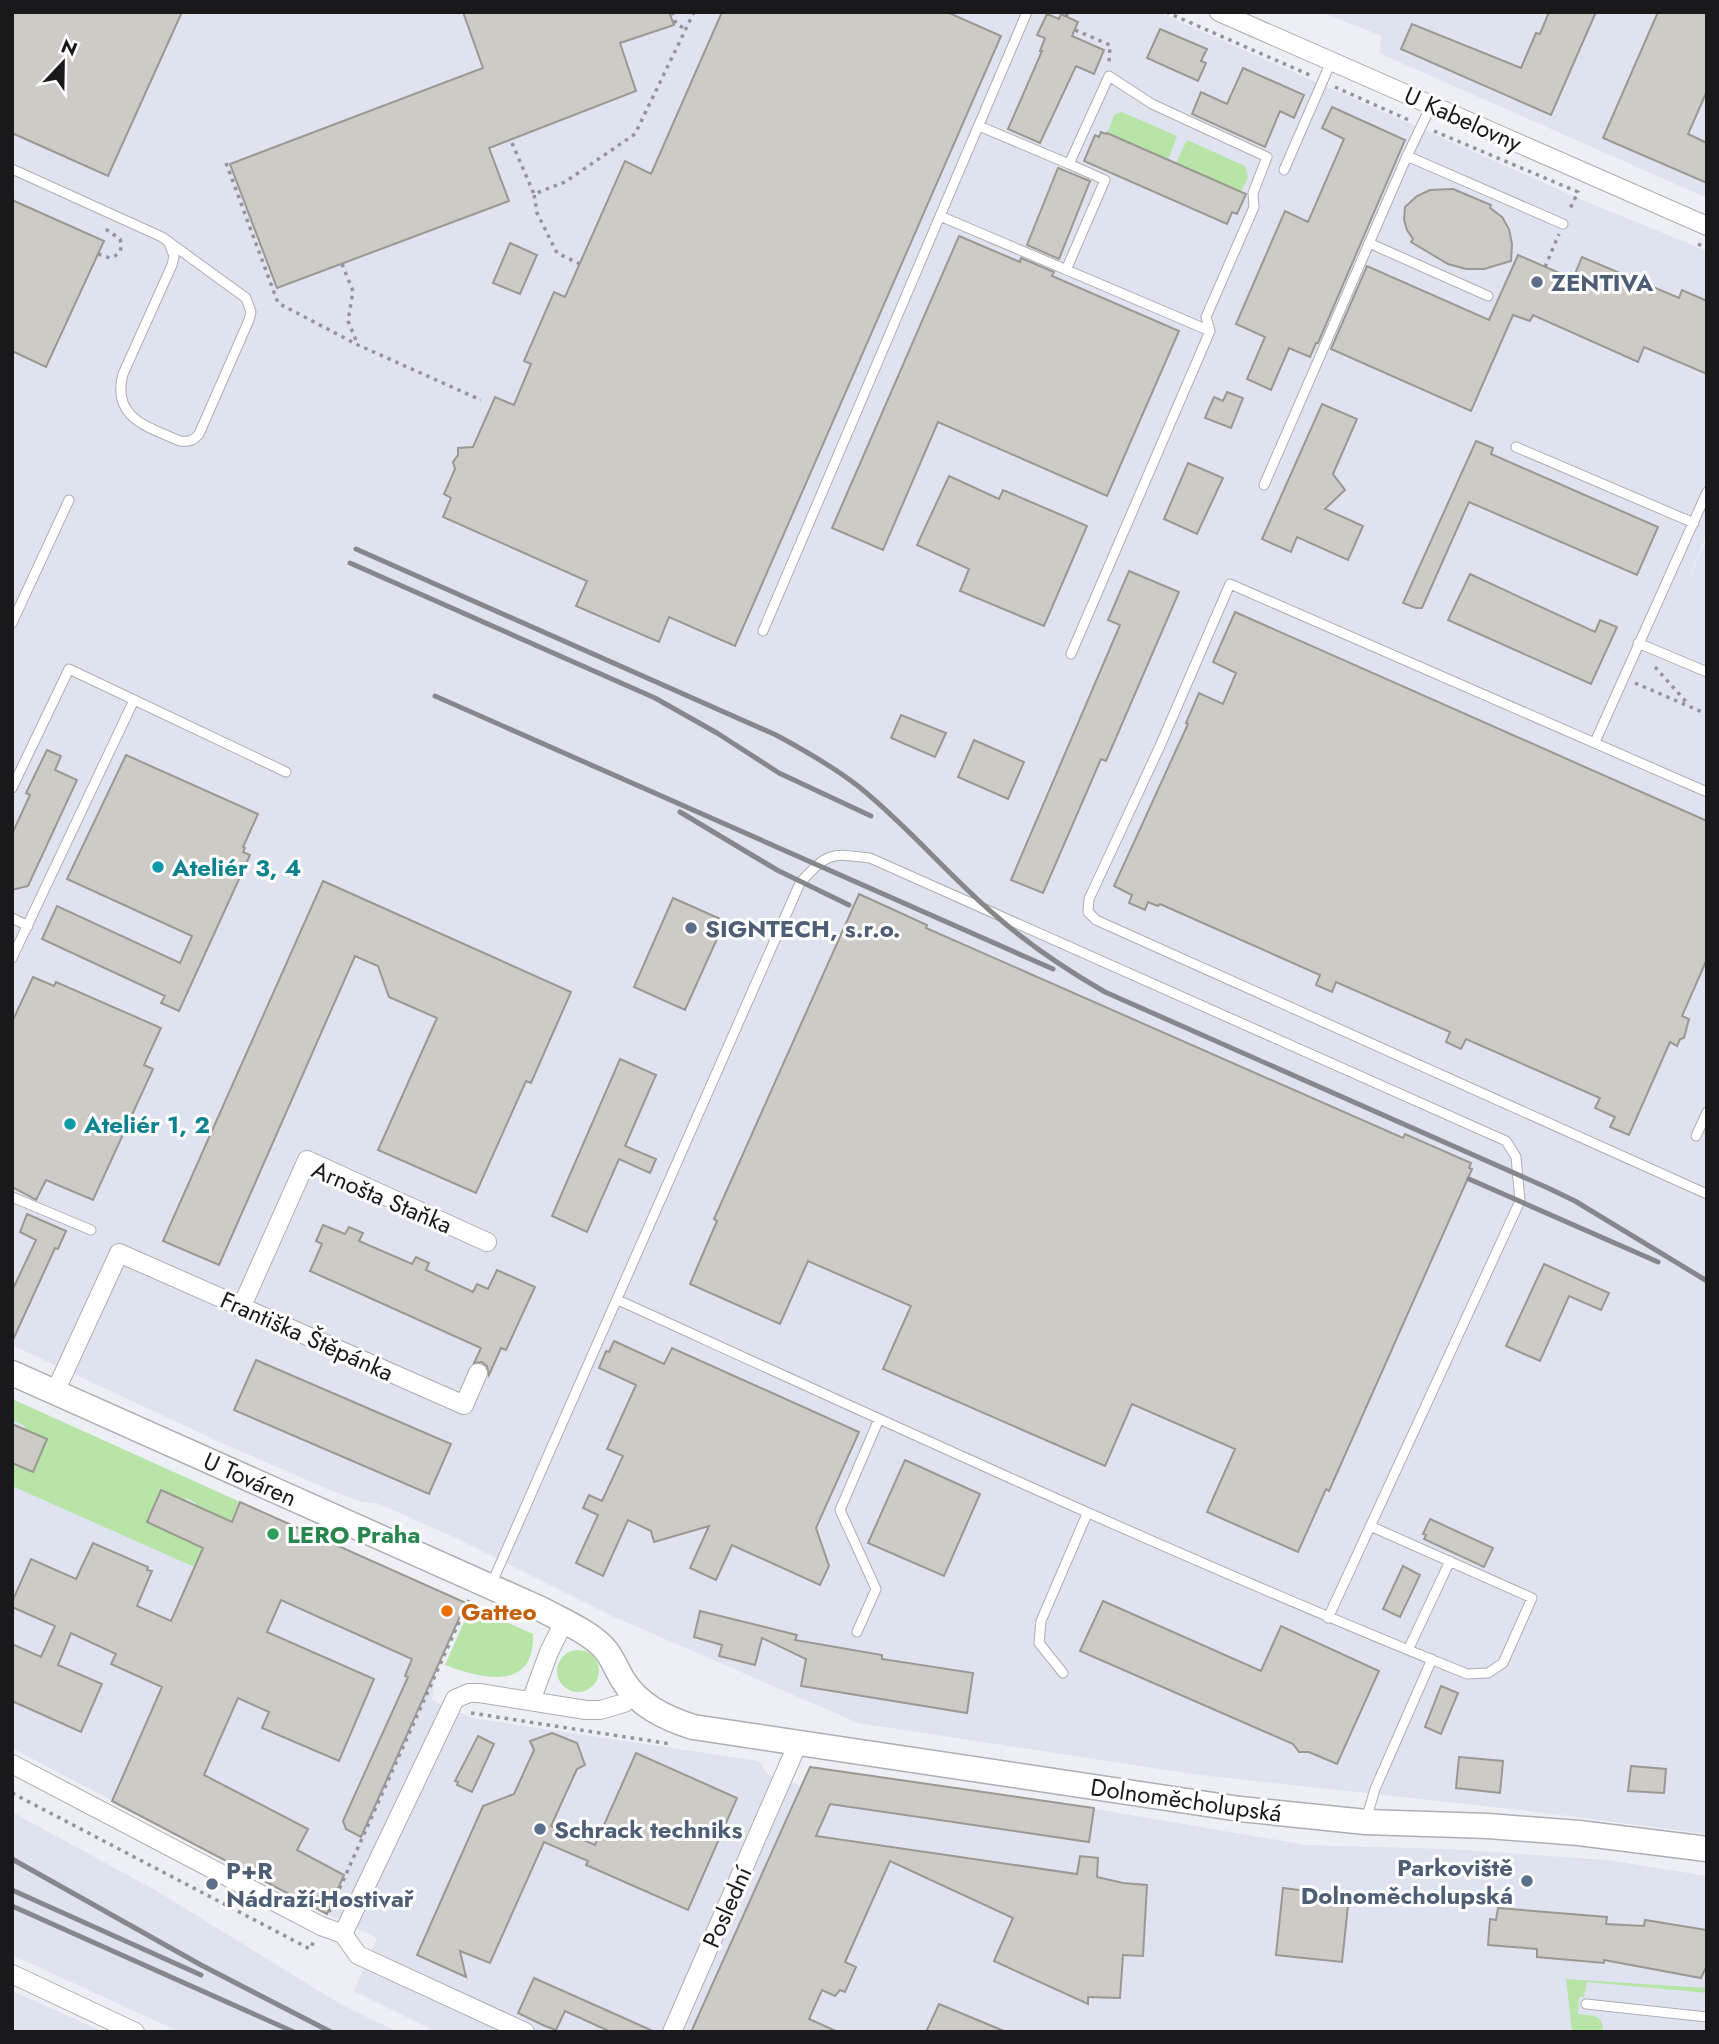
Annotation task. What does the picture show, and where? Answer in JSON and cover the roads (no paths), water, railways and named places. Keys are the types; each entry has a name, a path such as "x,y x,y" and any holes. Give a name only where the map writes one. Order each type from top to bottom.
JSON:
{"street":[{"name":"U Kabelovny","path":"1219,12 1707,226"},
{"name":"Arnošta Staňka","path":"241,1308 307,1160 487,1242"},
{"name":"Františka Štěpánka","path":"55,1392 119,1253 464,1405 478,1373"},
{"name":"U Továren","path":"12,1373 480,1592 564,1622 605,1650 633,1695 655,1712 670,1719"},
{"path":"531,1701 549,1652 564,1622"},
{"path":"343,1934 455,1699 469,1693 600,1710 624,1703 633,1695"},
{"name":"Dolnoměcholupská","path":"670,1719 693,1727 1240,1810 1366,1822 1537,1829 1707,1849"},
{"name":"Poslední","path":"672,2032 799,1743"},
{"path":"12,1764 321,1926 343,1934 358,1955 525,2032"},
{"path":"12,1974 135,2032"}],"lane":[{"path":"763,631 1027,12"},
{"path":"1284,170 1331,62"},
{"path":"1069,164 1108,76 1152,104 1267,157 1253,194 1254,207 1206,317 1210,331 1071,654"},
{"path":"1264,485 1407,156 1432,106"},
{"path":"979,126 1105,180 1066,270"},
{"path":"1407,156 1563,224"},
{"path":"12,170 162,237 246,298 251,312 199,434 194,440 180,441 138,423 125,408 122,396 123,374 172,265 174,256 169,243"},
{"path":"940,216 1210,331"},
{"path":"1369,243 1488,296"},
{"path":"1516,447 1694,523"},
{"path":"1595,742 1707,492"},
{"path":"12,623 69,500"},
{"path":"1707,792 1230,584 1089,900 1087,912 1109,926 1707,1194"},
{"path":"1639,643 1707,672"},
{"path":"12,788 69,669 286,772"},
{"path":"12,958 134,700"},
{"path":"480,1592 618,1300 800,883 820,862 836,854 870,858 1506,1140 1516,1157 1520,1201 1328,1618"},
{"path":"12,918 28,926"},
{"path":"1696,1136 1707,1112"},
{"path":"12,1197 91,1230"},
{"path":"618,1300 1087,1514 1328,1618 1467,1674 1488,1674 1503,1663 1532,1598 1370,1526"},
{"path":"857,1632 876,1589 840,1510 879,1419"},
{"path":"1063,1673 1039,1643 1041,1621 1087,1514"},
{"path":"1408,1650 1450,1561"},
{"path":"1366,1822 1375,1789 1432,1660"},
{"path":"1586,2004 1707,2017"}],"railway":[{"path":"356,549 776,735 858,786 1008,926 1048,956 1105,992 1548,1188 1575,1201 1707,1281"},
{"path":"350,563 655,698 717,733 779,773 871,816"},
{"path":"435,696 1053,969"},
{"path":"680,812 777,870 849,905"},
{"path":"1469,1179 1658,1262"},
{"path":"12,1859 201,1965 331,2032"},
{"path":"12,1890 201,1975"},
{"path":"12,1906 294,2032"}],"place":[{"name":"ZENTIVA","path":"1537,282"},
{"name":"Ateliér 3, 4","path":"158,867"},
{"name":"SIGNTECH, s.r.o.","path":"691,928"},
{"name":"Ateliér 1, 2","path":"70,1124"},
{"name":"LERO Praha","path":"273,1534"},
{"name":"Gatteo","path":"447,1611"},
{"name":"Schrack techniks","path":"540,1829"},
{"name":"Parkoviště Dolnoměcholupská","path":"1527,1881"},
{"name":"P+R Nádraží-Hostivař","path":"212,1884"}]}
